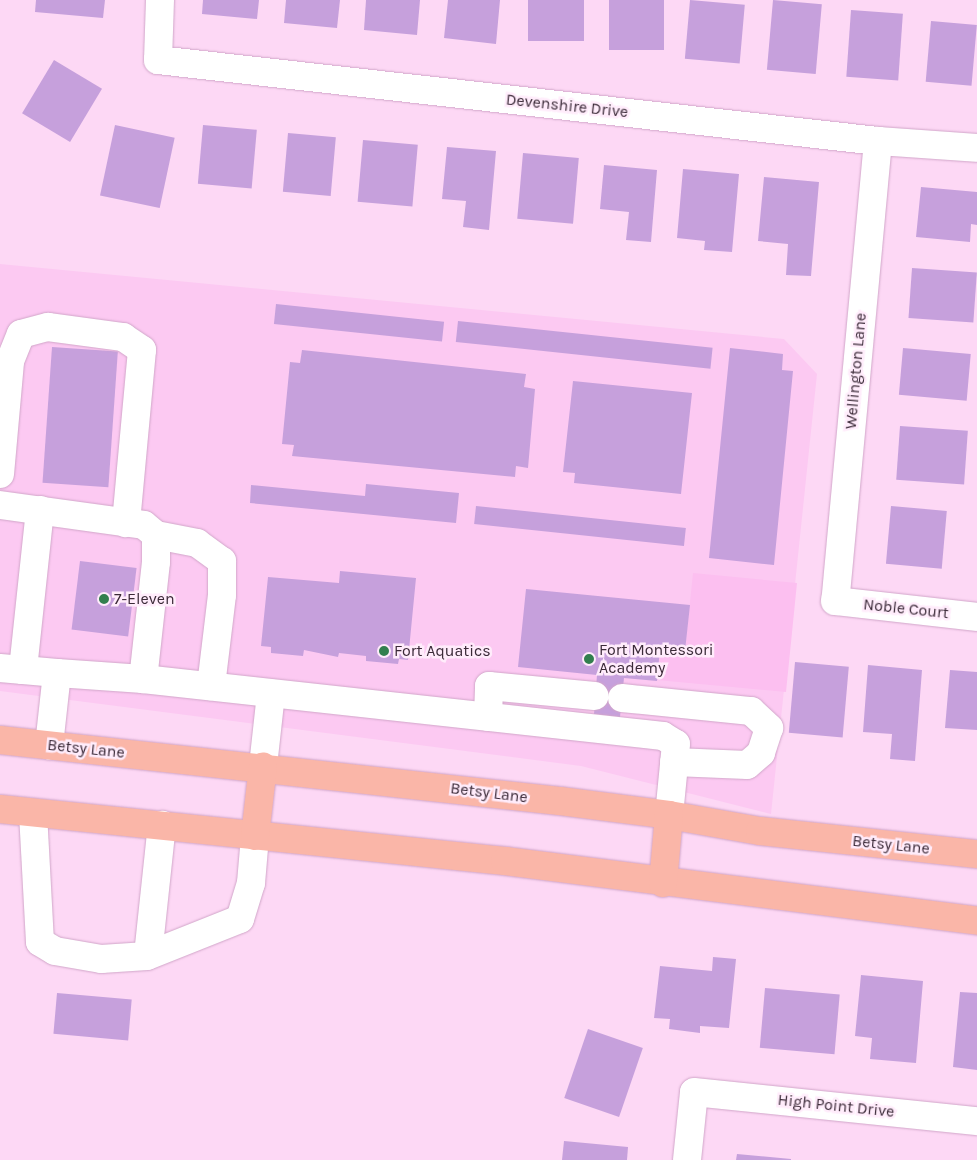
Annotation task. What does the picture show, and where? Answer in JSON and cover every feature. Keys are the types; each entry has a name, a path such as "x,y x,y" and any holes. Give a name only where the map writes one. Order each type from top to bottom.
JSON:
{"main road":[{"name":"Betsy Lane","path":"0,740 263,766 669,815 760,832 977,854"},
{"path":"255,836 263,766"},
{"path":"0,810 505,860 663,883 977,921"},
{"path":"663,883 669,815"}],"street":[{"name":"Devenshire Drive","path":"160,0 158,60 878,141 977,148"},
{"name":"Wellington Lane","path":"835,602 878,141"},
{"path":"0,474 10,362 21,334 48,327 123,337 142,350 126,523"},
{"path":"0,505 144,525 156,535 198,543 222,561 222,595 211,686"},
{"path":"40,510 12,669 57,674 143,679 663,736 676,744 669,815"},
{"path":"143,679 156,562 156,535"},
{"name":"Noble Court","path":"835,602 977,617"},
{"path":"49,746 57,674"},
{"path":"488,717 489,686 751,711 769,728 761,753 747,765 674,762"},
{"path":"263,766 271,693"},
{"path":"33,813 40,942 55,951 101,959 148,955 240,919 251,883 255,836"},
{"path":"148,955 162,826"},
{"name":"High Point Drive","path":"687,1160 694,1092 977,1121"}],"shaded area":[{"path":"0,264 784,339 817,374 771,814 581,766 0,691"},
{"path":"693,573 797,583 786,692 657,680 660,649 685,651"}],"building":[{"path":"36,0 105,0 103,18 35,12"},
{"path":"203,0 259,0 257,19 202,14"},
{"path":"286,0 340,0 337,28 284,23"},
{"path":"366,0 420,0 417,35 364,30"},
{"path":"448,0 500,0 496,44 444,38"},
{"path":"528,0 584,0 584,41 528,41"},
{"path":"609,0 664,0 664,50 609,50"},
{"path":"690,0 745,5 740,64 685,59"},
{"path":"773,0 822,4 816,74 767,70"},
{"path":"851,10 903,14 898,80 846,77"},
{"path":"931,21 977,25 972,86 926,82"},
{"path":"54,60 102,89 70,142 22,113"},
{"path":"115,125 175,138 160,208 100,195"},
{"path":"203,125 257,130 252,188 198,184"},
{"path":"288,133 336,137 331,196 283,192"},
{"path":"363,140 418,145 412,207 358,202"},
{"path":"447,147 496,151 489,230 463,227 466,201 442,199"},
{"path":"523,153 579,158 573,224 517,219"},
{"path":"604,165 657,170 651,242 626,240 629,212 600,209"},
{"path":"683,169 739,174 732,252 704,250 705,241 677,238"},
{"path":"764,177 819,182 811,276 786,275 788,244 758,241"},
{"path":"921,187 977,192 977,225 971,224 970,242 916,237"},
{"path":"912,268 977,273 973,322 909,318"},
{"path":"276,304 444,322 442,342 274,324"},
{"path":"458,321 713,348 710,369 456,342"},
{"path":"52,347 118,352 108,487 43,483"},
{"path":"730,348 783,354 782,370 793,371 774,565 709,558"},
{"path":"903,348 971,354 967,401 899,395"},
{"path":"302,350 526,374 524,387 535,389 528,468 516,466 515,477 292,456 294,445 282,444 290,362 300,363"},
{"path":"573,381 692,393 681,494 574,483 575,473 563,472"},
{"path":"900,426 968,431 964,485 896,480"},
{"path":"366,484 459,493 456,523 250,503 251,485 365,496"},
{"path":"476,506 686,528 684,546 474,524"},
{"path":"891,506 947,511 942,569 886,564"},
{"name":"7-Eleven","path":"80,561 137,568 128,636 72,629"},
{"path":"340,571 416,578 408,660 399,659 398,664 366,661 366,656 339,653 338,657 304,650 303,656 271,653 271,647 261,646 268,577 339,583"},
{"name":"Fort Montessori Academy","path":"526,589 690,605 685,651 660,649 657,681 624,678 620,717 594,714 597,675 518,667"},
{"path":"795,662 849,667 843,737 789,733"},
{"path":"868,665 922,670 915,761 890,759 892,734 863,732"},
{"path":"950,670 977,672 977,730 945,728"},
{"path":"713,957 736,959 729,1028 700,1026 700,1033 669,1029 670,1019 654,1018 660,966 712,971"},
{"path":"861,975 923,981 916,1063 870,1059 872,1038 855,1036"},
{"path":"765,988 840,995 834,1054 760,1048"},
{"path":"960,992 977,993 977,1070 953,1067"},
{"path":"57,993 132,1000 128,1040 53,1034"},
{"path":"588,1029 643,1048 619,1117 564,1098"},
{"path":"564,1141 628,1147 627,1160 562,1160"},
{"path":"737,1154 791,1159 791,1160 736,1160"}],"place":[{"name":"7-Eleven","path":"104,599"},
{"name":"Fort Aquatics","path":"384,651"},
{"name":"Fort Montessori Academy","path":"589,659"}]}
